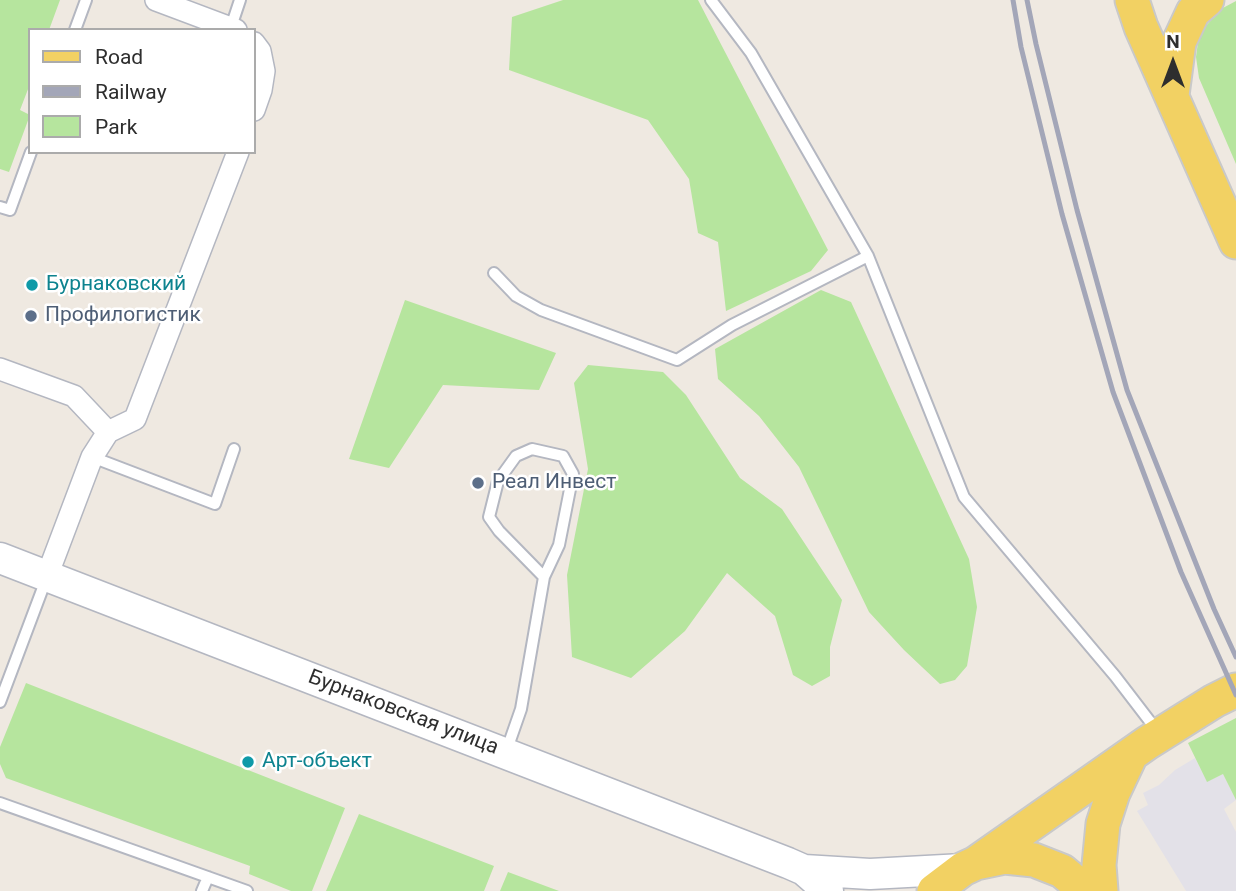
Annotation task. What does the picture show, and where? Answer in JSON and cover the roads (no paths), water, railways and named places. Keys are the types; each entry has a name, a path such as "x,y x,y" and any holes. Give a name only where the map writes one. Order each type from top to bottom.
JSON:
{"main road":[{"path":"1132,0 1141,27 1236,242"},
{"path":"1172,98 1179,42 1193,12 1207,0"},
{"name":"Бурнаковская улица","path":"0,558 506,752 804,870"},
{"path":"934,891 1160,735 1236,690"},
{"path":"1101,891 1099,865 1103,824 1113,793 1130,756"},
{"path":"804,870 870,874 970,866 1005,857 1034,860 1062,871 1086,891"},
{"path":"804,870 828,891"}],"street":[{"path":"156,0 230,28"},
{"path":"256,46 260,51 264,71 256,104"},
{"path":"47,576 92,457 108,432 135,419 237,154"},
{"path":"0,369 74,396 108,432"}],"lane":[{"path":"76,28 86,0"},
{"path":"233,28 240,0"},
{"path":"711,0 751,53 868,256 964,497 1115,676 1160,735"},
{"path":"0,206 10,210 30,154"},
{"path":"494,273 516,296 541,310 677,360 732,325 868,256"},
{"path":"92,457 215,504 234,449"},
{"path":"506,752 521,709 544,577 559,545 573,474 563,456 532,449 516,456 499,481 489,517 544,577"},
{"path":"0,702 47,576"},
{"path":"0,803 247,891"},
{"path":"202,891 208,877"}],"railway":[{"path":"1013,0 1021,47 1062,214 1113,392 1181,572 1236,695"},
{"path":"1027,0 1077,210 1127,390 1214,609 1236,657"}],"place":[{"name":"Бурнаковский","path":"32,285"},
{"name":"Профилогистик","path":"31,316"},
{"name":"Реал Инвест","path":"478,483"},
{"name":"Арт-объект","path":"248,762"}]}
